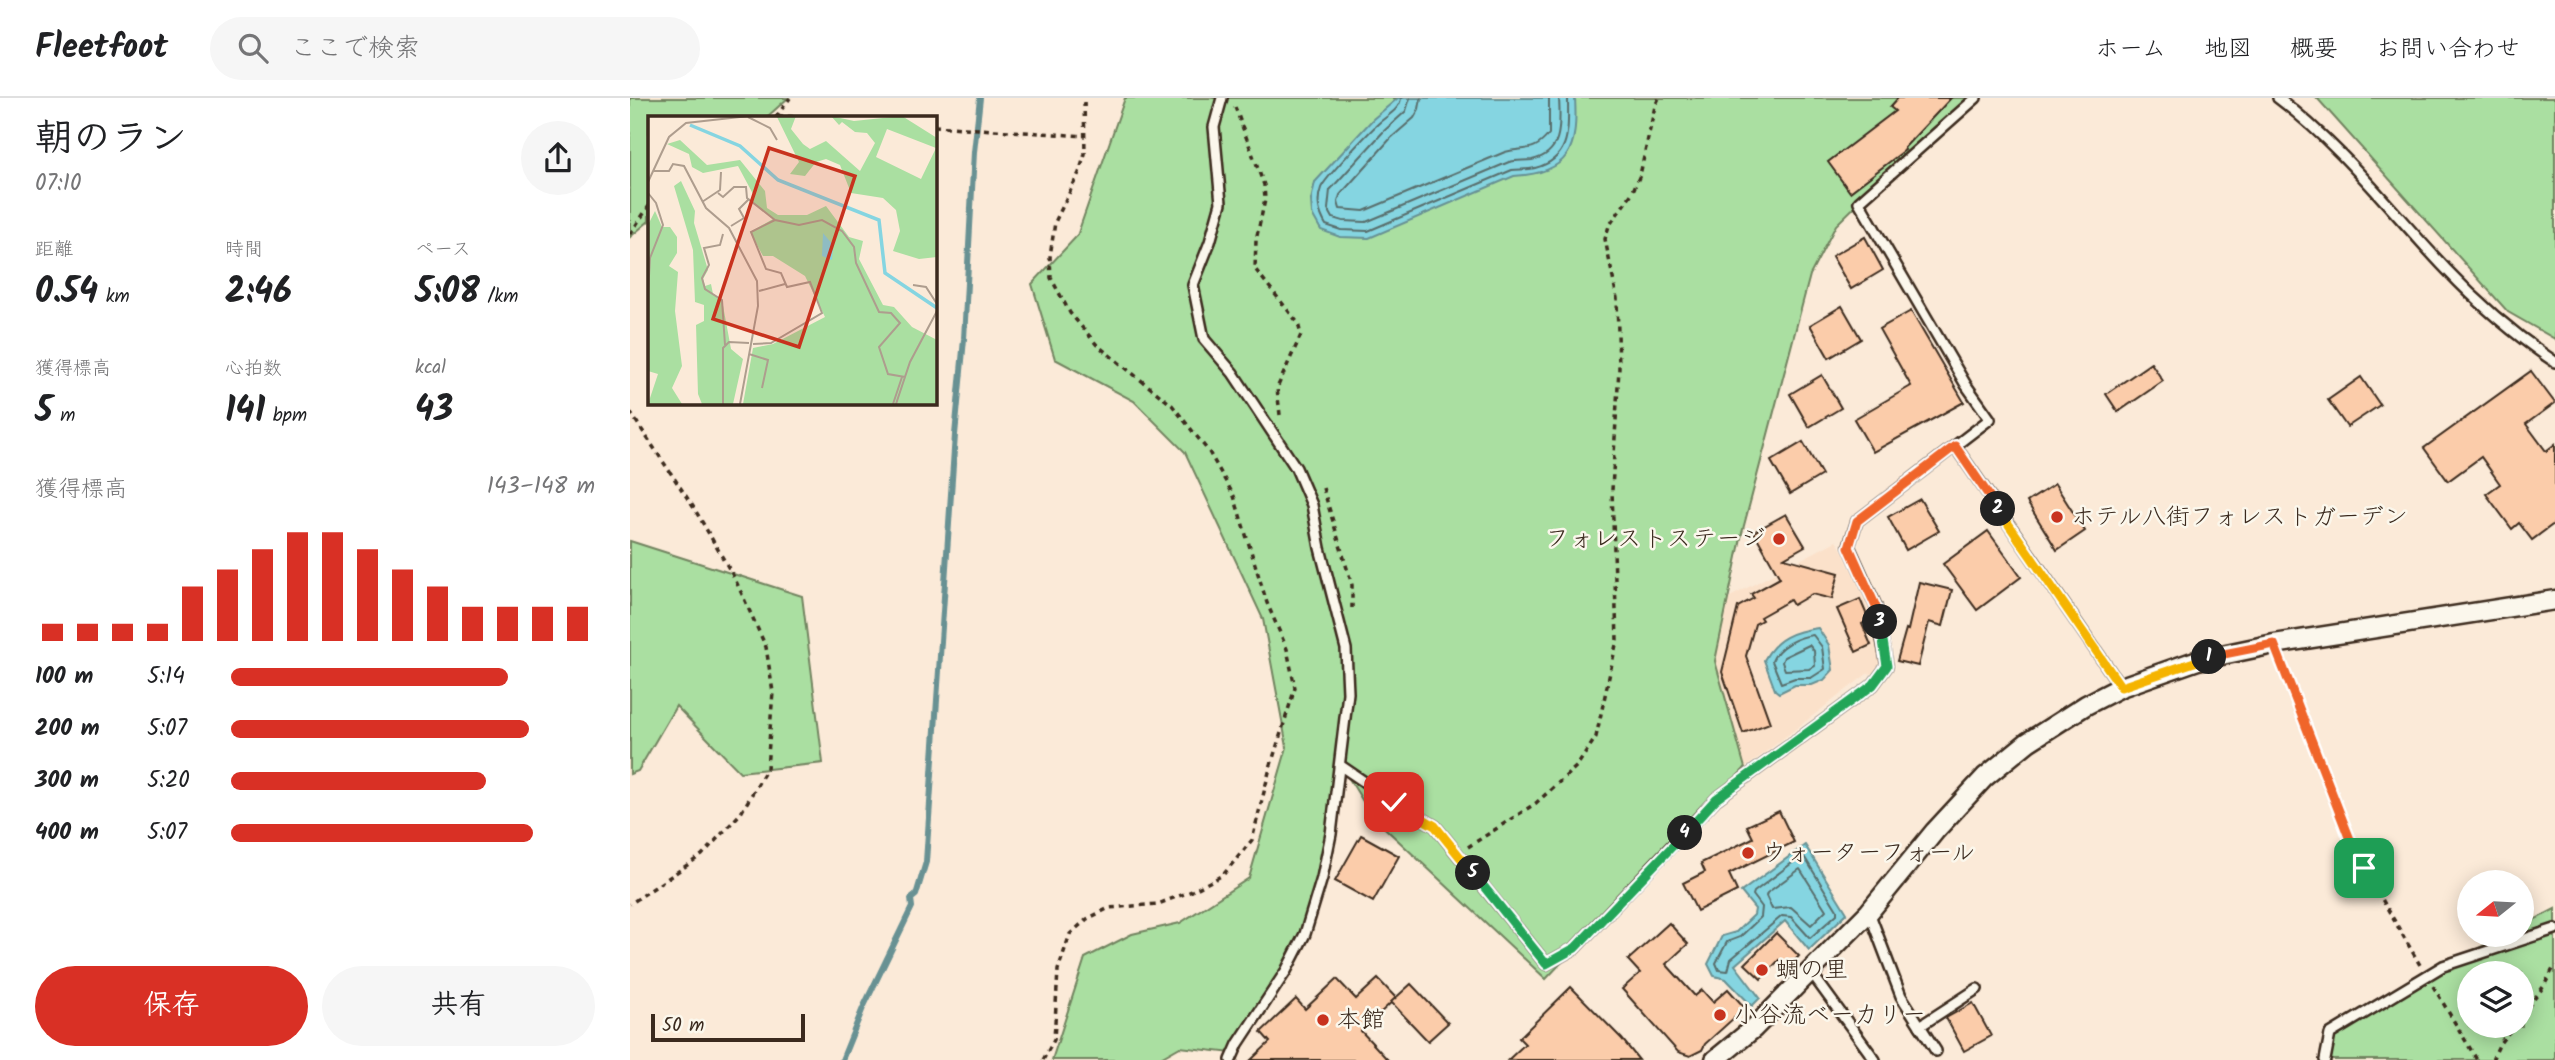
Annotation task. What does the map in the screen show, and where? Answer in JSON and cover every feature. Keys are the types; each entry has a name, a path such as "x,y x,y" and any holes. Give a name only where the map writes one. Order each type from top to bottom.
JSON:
{"street":[{"path":"1715,1060 1754,1028 1869,912 1935,831 1985,776 2028,742 2121,687 2198,660 2274,644 2555,600"}],"lane":[{"path":"1222,98 1214,127 1221,202 1210,242 1193,285 1203,339 1233,373 1296,468 1312,505 1346,649 1348,693 1341,766 1322,878 1305,934 1286,971 1238,1044 1231,1060"},
{"path":"1341,766 1435,826 1546,964 1575,948 1716,799 1873,685 1887,666 1876,607 1849,547 1857,521 1990,419 1966,385 1859,202 1976,98"},
{"path":"2278,98 2299,114 2381,196 2445,268 2488,311 2555,362"},
{"path":"1955,446 2121,687"},
{"path":"1869,912 1901,996 1936,1051"},
{"path":"2325,1060 2330,1034 2444,965 2555,929"},
{"path":"1811,971 1875,1060"},
{"path":"1920,1026 1977,989"}],"path":[{"path":"778,116 790,98"},
{"path":"1043,1060 1054,1040 1058,970 1070,934 1087,919 1110,908 1158,904 1223,875 1252,840 1270,768 1295,688 1287,649 1267,603 1234,496 1209,452 1172,405 1097,345 1070,313 1051,278 1050,257 1055,222 1086,154 1083,98"},
{"path":"1458,854 1536,803 1577,766 1596,737 1617,640 1612,490 1619,368 1617,298 1605,239 1609,226 1632,193 1640,175 1652,115 1659,98"},
{"path":"1234,102 1264,185 1265,200 1256,240 1255,269 1298,323 1301,335 1277,388 1280,416"},
{"path":"936,126 1085,136"},
{"path":"630,234 648,207"},
{"path":"630,412 694,508 735,579 766,647 773,691 767,768 741,813 702,855 630,904"},
{"path":"1319,480 1327,497 1352,584 1352,612"},
{"path":"2274,644 2349,837 2364,868 2477,1060"},
{"path":"2534,999 2555,965"},
{"path":"2492,1060 2504,1038"}],"shaded area":[{"path":"1836,541 1873,593 1884,672 1867,674 1745,768 1715,661 1728,598"}],"green space":[{"path":"630,98 788,98 768,116 648,116 648,222 630,237"},
{"path":"1125,98 1976,98 1882,180 1836,225 1810,275 1742,533 1715,661 1745,768 1546,979 1372,816 1342,767 1327,861 1301,949 1232,1053 1180,1047 1157,1060 1052,1060 1085,958 1132,934 1180,923 1249,878 1287,747 1263,619 1185,452 1134,401 1055,359 1032,284 1077,236"},
{"path":"2317,98 2555,98 2555,339 2508,312"},
{"path":"630,541 802,596 823,763 740,772 676,706 638,771 630,774"},
{"path":"2555,909 2555,1060 2324,1060 2330,1034 2404,985 2481,947 2534,947 2534,920"}],"water":[{"path":"1398,98 1575,98 1575,131 1567,155 1548,170 1514,176 1369,238 1340,237 1321,230 1312,214 1311,200 1315,182 1373,119"},
{"path":"1818,628 1829,645 1833,670 1824,680 1812,685 1795,685 1779,693 1775,690 1764,660 1774,646 1786,637"},
{"path":"1805,845 1847,913 1809,950 1785,921 1735,965 1760,998 1752,1006 1726,979 1714,976 1708,964 1722,936 1736,932 1754,915 1755,909 1741,892"}],"building":[{"path":"1898,98 1951,98 1905,150 1850,192 1828,162 1895,111 1890,107"},
{"path":"1865,237 1883,270 1851,289 1832,256"},
{"path":"1842,306 1861,339 1829,358 1810,325"},
{"path":"1911,311 1964,402 1873,452 1854,419 1911,386 1879,329"},
{"path":"2151,363 2163,381 2118,412 2106,394"},
{"path":"2531,371 2555,403 2526,424 2546,451 2555,444 2555,523 2532,540 2519,523 2512,529 2486,494 2500,484 2481,457 2448,481 2424,448"},
{"path":"1822,375 1841,408 1809,427 1790,394"},
{"path":"2361,377 2380,405 2347,427 2328,400"},
{"name":"フォレストステージ","path":"1803,442 1822,475 1790,494 1771,461"},
{"path":"2055,484 2085,531 2057,550 2027,502"},
{"path":"1920,499 1939,531 1906,550 1888,517"},
{"path":"1786,514 1805,546 1784,558 1839,573 1832,599 1812,594 1793,605 1790,600 1760,617 1762,620 1755,624 1746,656 1770,723 1743,733 1722,672 1738,607 1754,598 1751,594 1780,578 1754,532"},
{"path":"1988,531 2021,577 1977,610 1943,564"},
{"path":"1919,582 1952,590 1943,626 1929,622 1918,666 1897,661 1906,629 1908,630"},
{"path":"1860,599 1869,620 1862,624 1871,645 1856,652 1837,609"},
{"name":"ウォーターフォール","path":"1779,811 1794,842 1729,874 1737,891 1697,911 1683,883 1705,872 1701,863 1753,838 1747,826"},
{"path":"1361,835 1399,856 1373,902 1335,881"},
{"path":"1669,923 1688,944 1666,964 1695,996 1702,990 1713,1002 1728,989 1745,1008 1705,1044 1702,1050 1690,1056 1678,1052 1622,989 1640,973 1628,960"},
{"path":"1776,933 1799,956 1788,968 1779,960 1761,979 1745,964"},
{"name":"本館","path":"1337,979 1356,999 1378,979 1396,998 1361,1031 1388,1060 1251,1060 1270,1042 1261,1032 1296,999 1305,1009"},
{"path":"1411,984 1448,1023 1428,1041 1391,1002"},
{"path":"1571,987 1639,1060 1508,1060 1525,1044 1519,1038"},
{"path":"1973,1003 1991,1036 1964,1051 1946,1018"}],"waterway":[{"path":"842,1060 863,1008 912,907 911,899 916,895 926,862 964,339 974,152 980,98"}],"place":[{"name":"ホテル八街フォレストガーデン","path":"2057,517"},
{"name":"フォレストステージ","path":"1779,539"},
{"name":"ウォーターフォール","path":"1748,853"},
{"name":"蜩の里","path":"1762,970"},
{"name":"小谷流ベーカリー","path":"1720,1015"},
{"name":"本館","path":"1323,1020"}],"route":[{"path":"1394,802 1435,826 1546,964 1575,948 1716,799 1873,685 1887,666 1876,607 1849,547 1857,521 1955,446 2121,687 2198,660 2274,644 2349,837 2364,868"}]}
